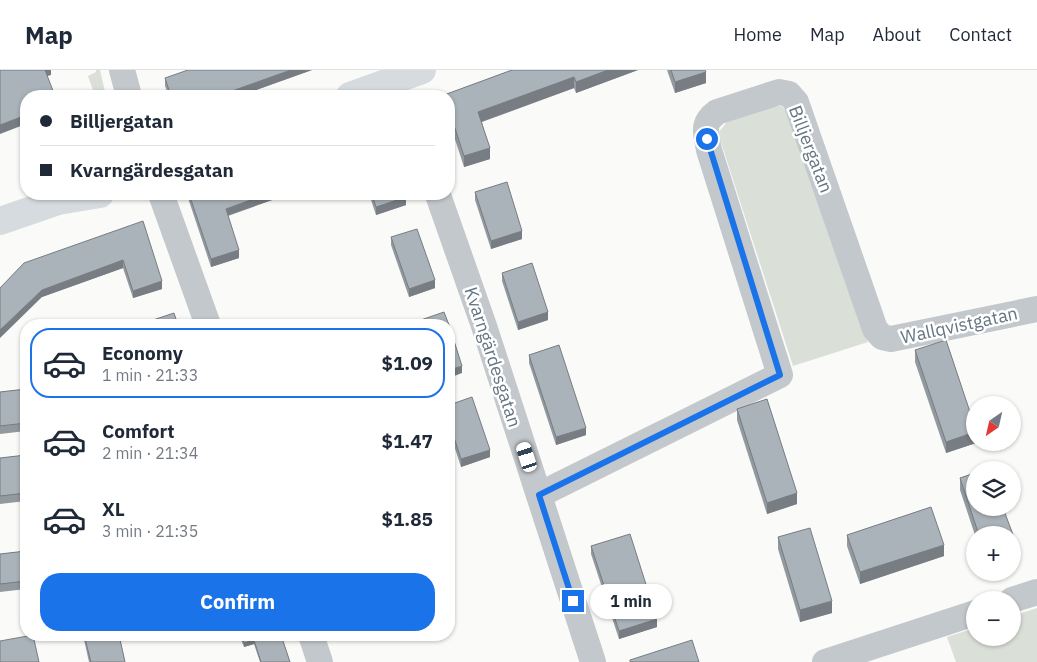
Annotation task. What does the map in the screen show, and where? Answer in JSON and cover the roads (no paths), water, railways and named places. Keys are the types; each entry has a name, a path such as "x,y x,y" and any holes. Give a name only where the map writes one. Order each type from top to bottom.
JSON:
{"main road":[{"path":"367,90 422,70"},
{"path":"0,221 58,200"}],"street":[{"path":"122,70 128,90"},
{"name":"Billjergatan","path":"539,495 780,375 709,150 705,128 709,118 717,112 779,92 789,94 796,102 875,330 882,337"},
{"path":"163,200 206,319"},
{"name":"Kvarngärdesgatan","path":"440,200 484,326 592,662"},
{"name":"Wallqvistgatan","path":"882,337 892,339 1037,310"},
{"path":"1021,597 1037,592"},
{"path":"825,662 867,656 966,617"},
{"path":"313,641 320,662"}]}
